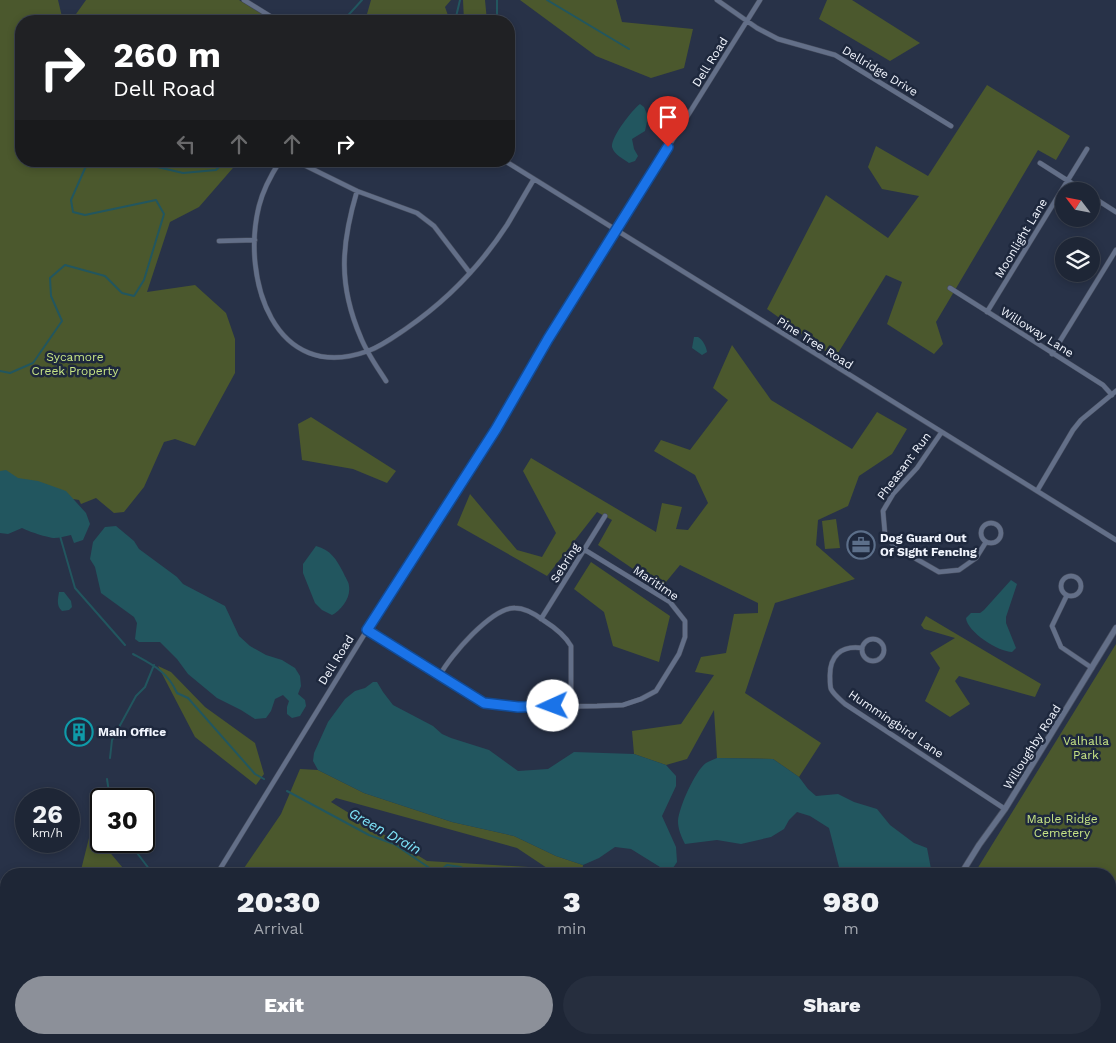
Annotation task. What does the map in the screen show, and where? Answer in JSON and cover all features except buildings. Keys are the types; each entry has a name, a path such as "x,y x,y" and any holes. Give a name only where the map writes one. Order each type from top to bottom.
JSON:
{"street":[{"path":"244,0 268,15"},
{"name":"Dellridge Drive","path":"717,0 747,21 778,39 835,55 951,126"},
{"name":"Dell Road","path":"221,868 367,630 496,429 548,339 760,0"},
{"name":"Moonlight Lane","path":"987,312 1087,149"},
{"path":"1040,163 1067,181"},
{"path":"276,167 259,205 255,240 257,277 266,309 276,328 297,347 322,356 333,357 368,351 388,341 438,305 470,273 502,231 534,179"},
{"path":"308,167 357,191 405,208 425,219 434,226 470,273"},
{"name":"Pine Tree Road","path":"515,167 1116,540"},
{"path":"357,191 344,247 344,280 361,338 386,381"},
{"path":"1100,202 1116,212"},
{"path":"219,241 255,240"},
{"path":"1052,354 1116,250"},
{"name":"Willoway Lane","path":"950,288 1103,385 1112,395"},
{"path":"1037,490 1073,430 1081,420 1116,391"},
{"name":"Pheasant Run","path":"942,433 917,468 893,494 883,511 885,534 894,546 938,572 959,570 976,558 986,542"},
{"name":"Sebring","path":"541,619 605,516"},
{"name":"Pheasant Run","path":"986,524 996,524 1000,529 1000,536 996,542 986,542 981,537 981,528 986,524"},
{"name":"Maritime","path":"367,630 484,703 518,707 597,706 623,705 641,699 656,691 679,654 685,637 685,621 670,602 585,550"},
{"path":"1068,576 1074,576 1080,580 1081,589 1074,596 1067,595 1062,590 1061,583 1068,576"},
{"path":"1067,595 1052,626 1061,647 1092,668"},
{"path":"440,675 460,646 499,612 514,607 528,610 560,632 571,646 571,705"},
{"name":"Willoughby Road","path":"965,868 1005,809 1116,628"},
{"name":"Hummingbird Lane","path":"876,639 883,646 883,653 876,660 868,660 863,655 862,648 869,640 876,639"},
{"name":"Hummingbird Lane","path":"862,648 855,647 841,650 832,660 830,673 831,689 845,704 1005,809"}],"green space":[{"name":"Sycamore Creek Property","path":"0,0 58,0 62,15 15,15 15,167 234,167 199,207 170,222 147,292 195,285 226,313 235,339 235,373 195,446 175,439 164,442 144,487 124,512 114,513 96,498 81,504 79,500 0,487"},
{"path":"86,0 239,0 263,15 75,15"},
{"path":"371,0 451,0 445,7 448,15 367,15"},
{"path":"463,0 485,0 486,15 464,15"},
{"path":"520,0 616,0 622,22 693,29 684,68 651,78 596,56"},
{"path":"827,0 852,0 920,43 890,61 819,19"},
{"path":"987,85 1070,136 1056,160 1038,150 936,322 943,344 934,354 887,324 902,282 886,275 835,358 767,309 826,195 888,238 919,196 882,189 868,167 876,146 928,176"},
{"path":"732,345 771,400 852,449 877,412 907,429 892,454 859,476 848,506 818,520 816,545 855,579 775,603 745,693 821,743 799,777 773,759 717,758 714,710 687,759 666,765 634,754 632,731 681,724 714,675 695,672 701,657 726,653 734,614 758,613 758,603 680,565 661,588 598,545 612,520 597,512 547,576 457,525 470,494 517,550 542,557 556,533 523,471 531,458 656,532 662,503 682,507 676,529 688,530 708,503 695,475 654,451 661,440 690,450 728,400 713,388"},
{"path":"311,417 396,471 387,483 353,469 302,460 298,424"},
{"path":"836,519 840,548 825,549 822,521"},
{"path":"591,562 670,616 659,662 613,646 604,612 574,589"},
{"path":"926,616 1041,684 1035,697 959,676 955,681 970,704 950,717 925,701 940,668 930,653 955,638 924,629 921,625"},
{"name":"Maple Ridge Cemetery","path":"1116,644 1116,868 978,868"},
{"path":"158,666 171,672 205,707 255,743 264,774 256,785 195,737"},
{"path":"300,769 318,770 364,793 452,822 514,836 556,856 583,865 583,868 547,868 517,848 336,798 331,802 427,861 530,868 244,868 281,814"},
{"path":"90,834 90,853 110,853 123,868 82,868"}],"shaded area":[{"path":"640,104 644,107 648,117 645,131 632,139 638,156 635,161 629,163 619,156 612,147 615,137 623,124"},
{"path":"694,337 698,337 701,340 707,352 702,355 692,348"},
{"path":"6,470 18,478 38,481 66,491 86,513 90,524 83,540 74,543 71,535 51,538 22,528 8,534 0,533 0,471"},
{"path":"116,526 134,541 139,549 177,577 183,584 225,606 239,636 250,646 295,668 300,676 301,686 298,694 305,700 306,706 300,716 292,718 287,714 289,701 283,695 275,699 271,711 266,718 255,719 217,698 188,674 177,659 160,642 139,642 135,639 137,623 134,617 101,593 95,567 90,559 93,542 105,527"},
{"path":"316,546 326,550 335,559 349,584 347,599 342,607 332,615 322,610 315,603 303,573 303,564"},
{"path":"1011,580 1017,584 1006,617 1006,623 1016,648 1012,652 999,649 984,640 972,629 966,618 971,613 980,613 984,610"},
{"path":"59,592 64,592 71,601 72,607 69,610 62,611 59,607"},
{"path":"373,682 377,682 393,705 433,726 442,734 489,750 518,771 548,769 574,752 634,754 666,765 676,776 676,786 662,816 676,847 677,862 673,868 663,868 631,849 615,847 599,858 583,865 556,856 514,836 452,822 364,793 318,770 313,761 314,753 328,722 345,699 355,691 365,688"},
{"path":"717,758 773,759 799,777 816,796 838,794 854,802 877,809 890,825 914,843 927,848 931,868 840,868 829,828 810,816 797,812 784,829 771,837 741,844 717,840 685,844 680,832 679,815 684,799 697,773 707,762"}],"waterway":[{"path":"348,15 362,0"},
{"path":"456,15 460,0"},
{"path":"497,0 497,15"},
{"path":"547,0 629,49"},
{"path":"0,371 10,373 33,363 62,321 51,296 50,278 65,265 105,276 122,293 134,296 144,280 164,214 156,200 85,215 73,212 71,200 86,167"},
{"path":"158,167 183,173 216,170 219,167"},
{"name":"Green Drain","path":"60,536 75,588 125,645"},
{"name":"Green Drain","path":"133,654 164,674 177,693 188,698 255,774 264,779"},
{"path":"110,758 112,740 136,696 145,687 154,665"},
{"path":"107,779 108,788"},
{"name":"Green Drain","path":"287,791 369,835 394,844 430,868"},
{"path":"137,853 148,868"},
{"name":"Green Drain","path":"443,868 447,865 462,868"}],"place":[{"name":"Dog Guard Out Of Sight Fencing","path":"861,545"},
{"name":"Main Office","path":"79,732"}],"route":[{"path":"553,706 518,707 484,703 367,630 496,429 548,339 668,147"}],"park label":[{"name":"Valhalla Park","path":"1086,748"}]}
